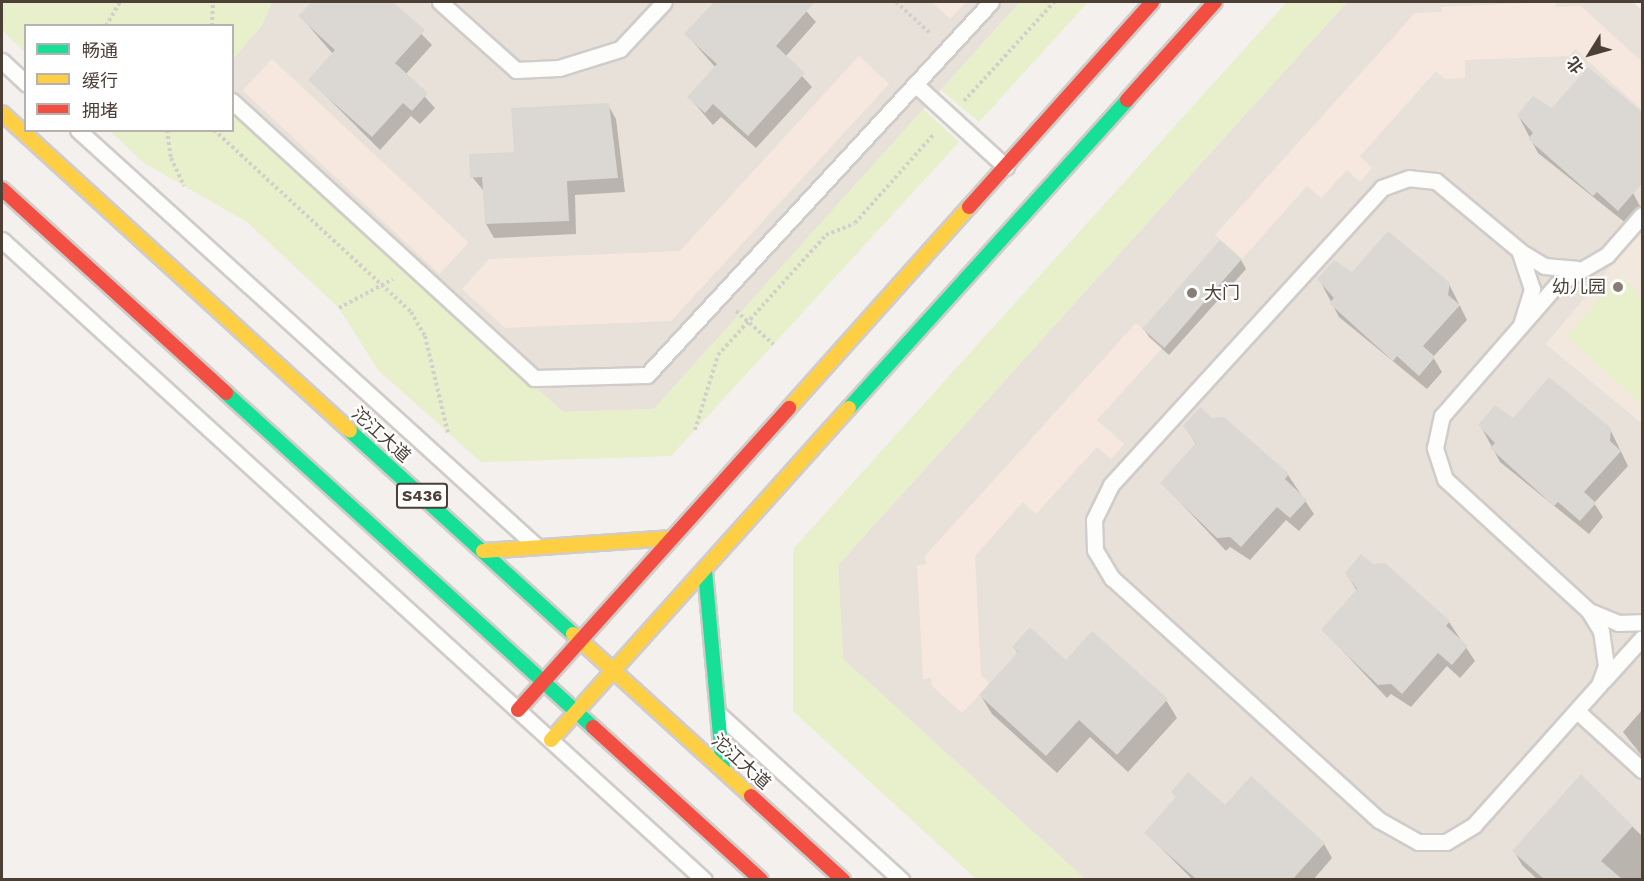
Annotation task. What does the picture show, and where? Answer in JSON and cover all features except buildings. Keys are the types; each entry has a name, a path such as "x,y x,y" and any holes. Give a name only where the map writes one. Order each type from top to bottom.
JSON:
{"main road":[{"path":"518,710 1007,167 1152,2"},
{"path":"551,740 1215,2"},
{"name":"沱江大道","path":"2,113 843,879"},
{"path":"2,189 761,879"},
{"path":"483,551 673,538"},
{"path":"705,571 723,770"}],"lane":[{"path":"440,2 516,70 559,68 620,49 664,2"},
{"path":"234,103 534,378 647,375 991,2"},
{"path":"2,62 24,81"},
{"path":"915,84 1007,167"},
{"path":"80,132 537,547"},
{"path":"1579,268 1544,266 1519,250 1436,181 1409,178 1382,188 1102,496 1093,533 1095,550 1112,578 1405,838 1433,843 1461,835 1642,638"},
{"path":"1642,215 1607,255 1579,268 1557,284 1442,416 1436,431 1438,462 1457,493 1589,611 1618,623 1642,622"},
{"path":"2,240 705,879"},
{"path":"1519,250 1532,289 1521,325"},
{"path":"1589,611 1606,650 1599,686"},
{"path":"1577,711 1642,770"},
{"path":"718,713 901,879"}],"path":[{"path":"107,24 120,2"},
{"path":"212,24 213,2"},
{"path":"896,2 947,49"},
{"path":"694,430 710,370 748,322 826,235 855,223 1054,2"},
{"path":"167,132 171,158 184,186"},
{"path":"216,132 387,286 425,336 448,433"},
{"path":"339,308 387,286 408,263"},
{"path":"719,297 773,344"}],"shaded area":[{"path":"272,2 1020,2 654,409 563,412 234,116 234,58 262,25"},
{"path":"932,2 966,2 950,19"},
{"path":"1347,2 1633,2 1642,10 1642,230 1546,344 1642,423 1642,879 1085,879 843,659 838,565"},
{"path":"1555,2 1556,7 1581,6 1642,62 1642,110 1575,49 1569,56 1465,60 1465,78 1445,79 1436,71 1360,156 1372,168 1360,182 1347,170 1321,198 1307,186 1242,259 1215,235 1415,13 1442,12 1441,7"},
{"path":"859,56 889,84 671,321 505,328 462,289 489,259 680,251"},
{"path":"272,59 469,242 439,274 243,90"},
{"name":"幼儿园","path":"1642,230 1642,423 1546,344"},
{"path":"1136,323 1163,347 1097,420 1124,444 1111,459 1097,447 1036,514 1023,502 975,556 981,675 990,684 962,713 932,686 931,678 923,679 917,565 926,564 925,556"}],"green space":[{"path":"2,2 272,2 262,25 234,58 234,24 24,24 24,51 2,30"},
{"path":"1020,2 1088,2 979,122 941,90"},
{"path":"1287,2 1347,2 838,565 843,659 1085,879 976,879 793,711 793,549"},
{"path":"923,109 959,142 671,456 481,462 378,370 339,308 247,222 144,163 111,132 234,132 234,116 563,412 654,409"},
{"path":"1620,276 1642,297 1642,405 1566,336"}],"traffic: fast":[{"path":"849,408 1127,100"},
{"path":"226,393 593,727"},
{"path":"350,431 573,634"},
{"path":"705,571 723,770"}],"traffic: slow":[{"path":"2,113 350,431"},
{"path":"789,408 969,207"},
{"path":"551,740 849,408"},
{"path":"483,551 673,538"},
{"path":"573,634 751,796"}],"traffic: jam":[{"path":"969,207 1152,2"},
{"path":"1127,100 1215,2"},
{"path":"2,189 226,393"},
{"path":"518,710 789,408"},
{"path":"593,727 761,880"},
{"path":"751,796 843,880"}],"place":[{"name":"幼儿园","path":"1618,287"},
{"name":"大门","path":"1192,293"}]}
